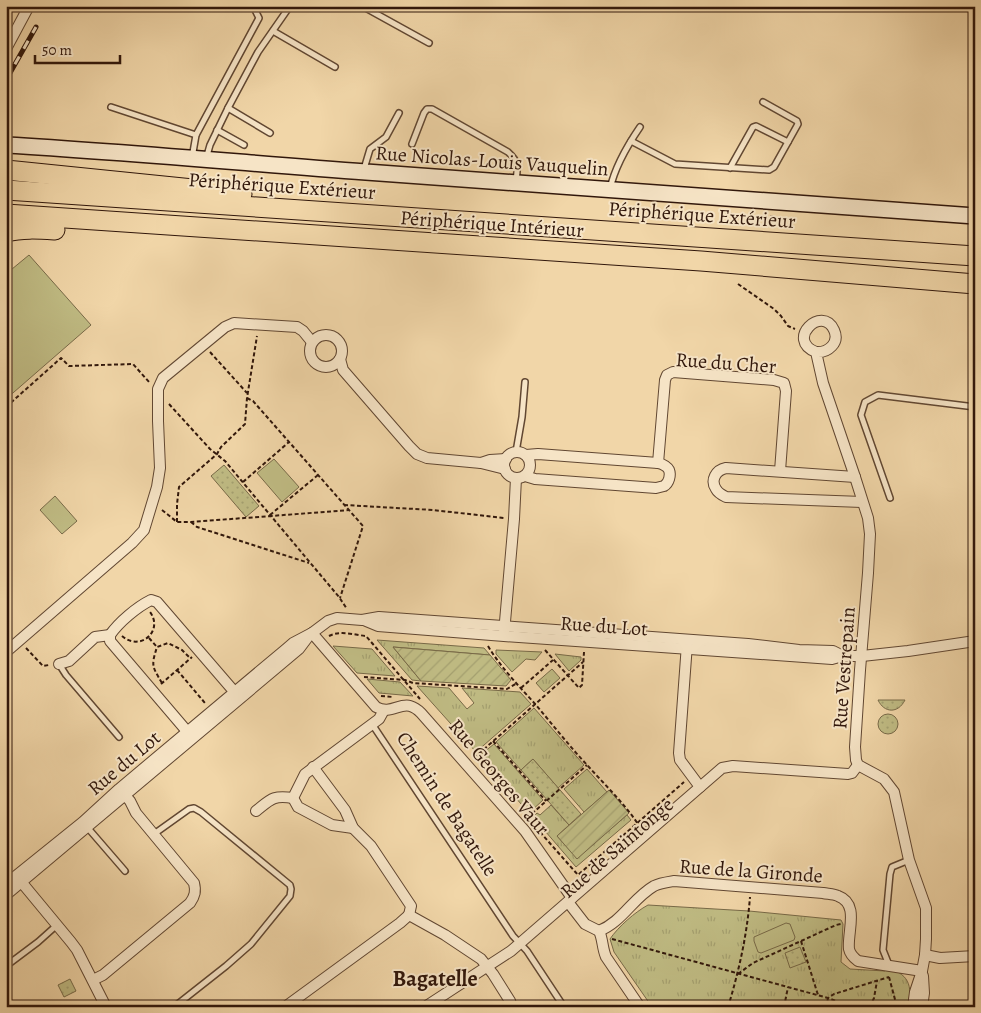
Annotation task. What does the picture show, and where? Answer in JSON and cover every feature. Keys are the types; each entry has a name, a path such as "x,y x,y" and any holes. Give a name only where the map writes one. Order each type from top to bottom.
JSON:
{"highway":[{"path":"6,170 299,199 407,217"},
{"name":"Périphérique Extérieur","path":"6,190 975,256"},
{"name":"Périphérique Intérieur","path":"6,214 701,261 975,284"},
{"path":"6,232 32,229 96,233 113,221"},
{"path":"937,253 975,251"}],"street":[{"path":"6,49 29,6"},
{"name":"Rue Nicolas-Louis Vauquelin","path":"6,145 110,151 363,172 975,216"},
{"path":"804,334 810,324 818,321 825,322 833,328 835,332 833,345 825,351 816,352"},
{"path":"6,652 132,543 144,530 158,487 160,468 158,389 163,378 225,326 234,324 296,327 303,331 312,342"},
{"name":"Rue Vestrepain","path":"804,334 809,348 816,352 822,383 868,518 870,534 868,573 855,747 858,765"},
{"path":"321,335 332,336 336,339 342,348 338,365 322,367 313,362 309,352 312,342 321,335"},
{"path":"338,365 418,454 427,458 505,464"},
{"name":"Rue du Cher","path":"658,463 665,380 667,375 672,372 774,380 784,383 786,391 780,471"},
{"path":"504,632 514,519 520,477 529,471 530,466 529,460 521,454"},
{"path":"521,454 658,463 669,470 669,476 664,486 656,488 520,477 507,474 505,464 509,455 521,454"},
{"path":"855,477 726,468 720,469 717,472 714,481 715,488 726,497 862,502"},
{"path":"190,735 110,640 110,635 115,628 143,604 152,600 156,602 238,695"},
{"name":"Rue du Lot","path":"6,895 19,879 238,695 293,643 312,633 328,620 337,618 362,620 378,626 504,632 687,645 748,644 798,650 833,651 843,656 908,651 975,641"},
{"name":"Chemin de Bagatelle","path":"312,633 376,707 384,710 379,719 372,724"},
{"path":"59,664 69,660 95,637 110,635"},
{"path":"687,645 679,754 680,760 700,787"},
{"name":"Rue Georges Vaur","path":"384,710 410,706 421,713 525,831 585,924 600,934"},
{"path":"293,798 305,774 372,724"},
{"path":"858,765 884,779 894,792 909,860 926,908 926,939 922,971 915,992 913,1007"},
{"name":"Rue de Saintonge","path":"425,1007 520,944 722,768 732,766 848,774 852,773 858,765"},
{"path":"285,1007 400,923 409,915 411,906 371,846 352,828 345,810 314,767"},
{"path":"93,980 103,975 190,903 196,890 194,883 136,813 122,792"},
{"path":"256,811 273,798 282,796 293,798"},
{"path":"293,798 298,807 332,825 352,828"},
{"path":"19,879 77,950 106,1007"},
{"name":"Rue du Lot","path":"6,884 19,879"},
{"name":"Rue de la Gironde","path":"600,934 611,926 641,895 656,885 674,880 814,892 840,896 847,902 851,910 849,950 858,961 922,971"},
{"path":"409,915 481,959 510,1001 512,1007"},
{"path":"600,934 606,956 640,1007"},
{"path":"924,955 940,958 975,956"},
{"path":"922,971 924,993 922,1007"}],"lane":[{"path":"199,159 196,136 259,18 253,6"},
{"path":"199,159 217,130 258,52 290,6"},
{"path":"362,6 429,43"},
{"path":"273,31 335,67"},
{"path":"630,141 675,164 769,170 774,167 798,124 797,121 762,102"},
{"path":"112,107 196,136"},
{"path":"228,108 270,133"},
{"path":"412,144 424,113 427,109 432,109 514,157 518,169 516,183"},
{"path":"363,172 370,149 386,137 400,113"},
{"path":"730,168 752,127 756,126 788,142"},
{"path":"610,190 613,176 630,141 640,127"},
{"path":"217,130 244,145"},
{"path":"521,454 525,382"},
{"path":"890,498 861,415 865,402 878,395 975,407"},
{"path":"59,664 66,675 119,737"},
{"name":"Chemin de Bagatelle","path":"372,724 502,920 527,951 564,1007"},
{"path":"154,834 189,809 194,808 290,885 291,889 290,896 251,944 174,1007"},
{"path":"85,824 125,871"},
{"path":"890,965 883,950 890,874 892,867 909,860"},
{"path":"6,966 57,925"}],"path":[{"path":"738,284 774,309 788,326 804,334"},
{"path":"177,522 179,487 217,454 221,447 245,424 257,335"},
{"path":"203,345 248,394"},
{"path":"6,407 61,358 69,366 133,364 210,449 243,482 349,611"},
{"path":"247,398 253,401 363,526 340,598"},
{"path":"243,482 289,442"},
{"path":"270,516 318,474"},
{"path":"344,504 434,510 514,519"},
{"path":"158,508 177,522 349,510"},
{"path":"191,522 198,527 311,563"},
{"path":"122,636 134,642 149,638 154,626 154,619 150,612"},
{"path":"326,638 334,634 366,636 405,680"},
{"path":"149,638 157,647"},
{"path":"19,641 43,666 59,664"},
{"path":"157,647 168,644 182,650 191,659"},
{"path":"488,646 494,656 587,765 630,812 638,824 578,875"},
{"path":"157,647 152,666 162,683"},
{"path":"546,650 579,688 582,685 584,651"},
{"path":"157,687 200,651"},
{"path":"521,688 554,660"},
{"path":"474,758 583,662"},
{"path":"177,670 207,705"},
{"path":"367,682 362,676 405,680 413,683 507,689 517,683"},
{"path":"377,694 379,696 396,697"},
{"path":"412,698 420,699"},
{"path":"493,741 546,801"},
{"path":"527,818 587,765"},
{"path":"728,1007 738,974 746,936 751,887"},
{"path":"738,974 753,963 836,925 851,924"},
{"path":"600,934 828,998 841,1007"},
{"path":"801,941 818,995"},
{"path":"826,1007 828,998 834,994 889,977 897,1007"},
{"path":"870,1007 874,998 877,981"},
{"path":"784,1007 788,987"}],"green space":[{"path":"29,255 91,325 6,399 6,274"},
{"path":"274,459 299,487 282,502 257,473"},
{"path":"224,465 259,506 246,517 211,476"},
{"path":"55,496 77,521 62,534 40,510"},
{"path":"377,640 484,648 490,655 393,647 421,681 412,680"},
{"path":"333,646 372,649 395,676 357,673"},
{"path":"393,647 490,655 511,680 506,686 421,681"},
{"path":"496,650 542,652 535,660 526,659 512,672 496,654"},
{"path":"555,654 581,657 581,660 569,671"},
{"path":"552,669 560,678 544,692 536,683"},
{"path":"367,679 400,682 413,696 379,693"},
{"path":"417,686 449,688 467,709 474,703 462,688 520,692 531,704 476,752"},
{"path":"878,700 905,700 899,708 891,710 884,707"},
{"path":"534,708 584,765 558,788 533,759 521,770 496,742"},
{"path":"888,714 895,717 898,724 895,731 888,734 881,731 878,724 881,717"},
{"path":"494,744 543,800 529,813 479,756"},
{"path":"533,759 581,814 569,825 521,770"},
{"path":"587,769 607,792 584,812 564,789"},
{"path":"609,790 629,813 577,859 557,836"},
{"path":"551,805 569,825 557,836 577,858 627,815 631,820 576,867 533,817 537,813 540,815"},
{"path":"648,905 749,911 841,920 843,924 841,962 850,969 885,971 885,968 899,973 904,977 909,986 910,993 907,1007 652,1007 614,952 610,939 627,920"},
{"path":"786,923 790,924 795,937 794,940 761,953 758,952 754,937"},
{"path":"800,947 806,962 790,968 785,953"},
{"path":"70,979 76,991 64,997 58,985"}],"railway":[{"path":"6,80 36,27"}],"district":[{"name":"Bagatelle","path":"435,979"}]}
